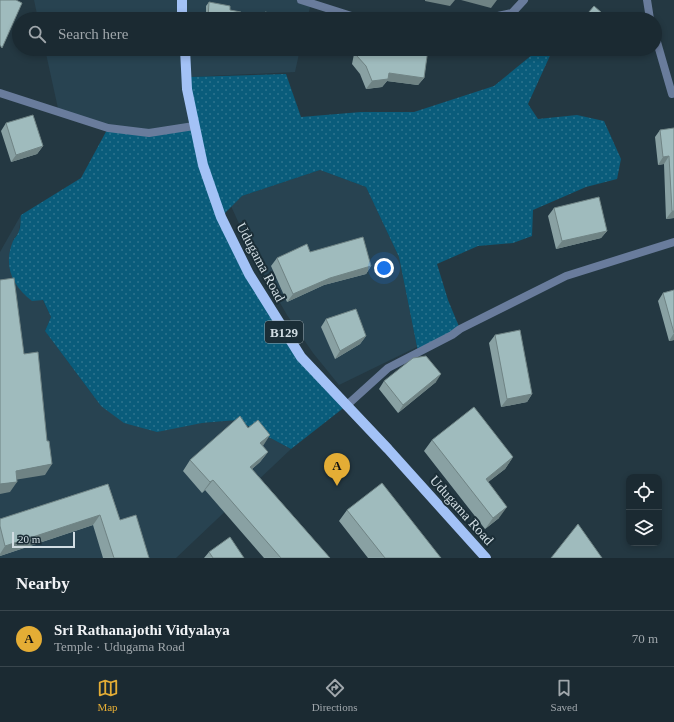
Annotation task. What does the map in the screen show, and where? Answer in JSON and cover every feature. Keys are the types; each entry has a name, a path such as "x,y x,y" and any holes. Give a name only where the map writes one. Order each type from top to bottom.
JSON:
{"main road":[{"path":"182,0 182,12"},
{"name":"Udugama Road","path":"185,56 187,89 203,165 221,217 249,274 301,357 346,406 388,448 486,558"}],"street":[{"path":"301,0 339,12"},
{"path":"513,12 524,0"},
{"path":"646,0 649,12"},
{"path":"661,56 672,94"},
{"path":"0,93 108,128 149,133 194,126"},
{"path":"346,406 388,368 452,335 460,329 566,276 674,242"}],"shaded area":[{"path":"34,0 312,0 309,12 37,12"},
{"path":"47,56 298,56 295,72 188,77 194,126 150,132 108,128 59,113"},
{"path":"531,56 550,56 528,104 538,119 577,115 604,121 621,159 617,179 586,187 533,210 532,236 513,243 478,246 437,264 448,300 460,329 418,352 399,257 366,187 320,170 242,196 221,217 285,333 346,406 291,449 237,420 202,423 157,432 124,423 101,406 45,331 51,317 43,300 32,301 19,288 11,274 9,267 10,250 20,229 21,215 81,178 108,128 150,132 193,126 188,77 286,74 301,117 361,112 414,112 494,86"},
{"path":"320,170 366,187 399,257 417,347 339,385 313,353 287,315 256,261 231,206 242,196"},
{"path":"21,215 19,232 13,240 51,317 45,331 101,406 202,423 237,420 291,449 176,558 0,558 0,252"}],"building":[{"path":"0,0 16,0 22,3 18,12 12,12 12,26 2,48 0,45"},
{"path":"209,2 230,6 230,10 241,12 208,12"},
{"path":"594,6 601,12 589,12"},
{"path":"357,56 427,56 424,78 389,73 388,79 372,81 366,66"},
{"path":"33,115 43,146 16,155 6,123"},
{"path":"674,128 674,211 672,211 669,156 663,157 660,130"},
{"path":"599,197 607,231 562,241 554,208"},
{"path":"363,237 371,266 330,278 293,294 277,258 307,244 310,252"},
{"path":"14,278 24,354 38,352 47,441 49,441 52,464 16,471 17,482 0,484 0,280"},
{"path":"674,290 674,333 663,293"},
{"path":"356,309 366,336 340,351 326,319"},
{"path":"520,330 532,394 507,399 495,335"},
{"path":"426,356 441,374 403,405 384,381 413,358"},
{"path":"474,407 513,457 486,479 507,507 493,518 432,440"},
{"path":"240,416 248,428 258,420 270,435 260,443 268,452 250,467 330,558 281,558 213,480 210,482 190,460"},
{"path":"382,483 441,558 385,558 347,510"},
{"path":"108,484 120,520 136,515 149,558 114,558 100,515 5,546 0,526 0,519"},
{"path":"578,524 602,558 551,558"},
{"path":"230,537 244,558 213,558 209,552"}],"place":[{"name":"Sri Rathanajothi Vidyalaya","path":"337,486"}]}
